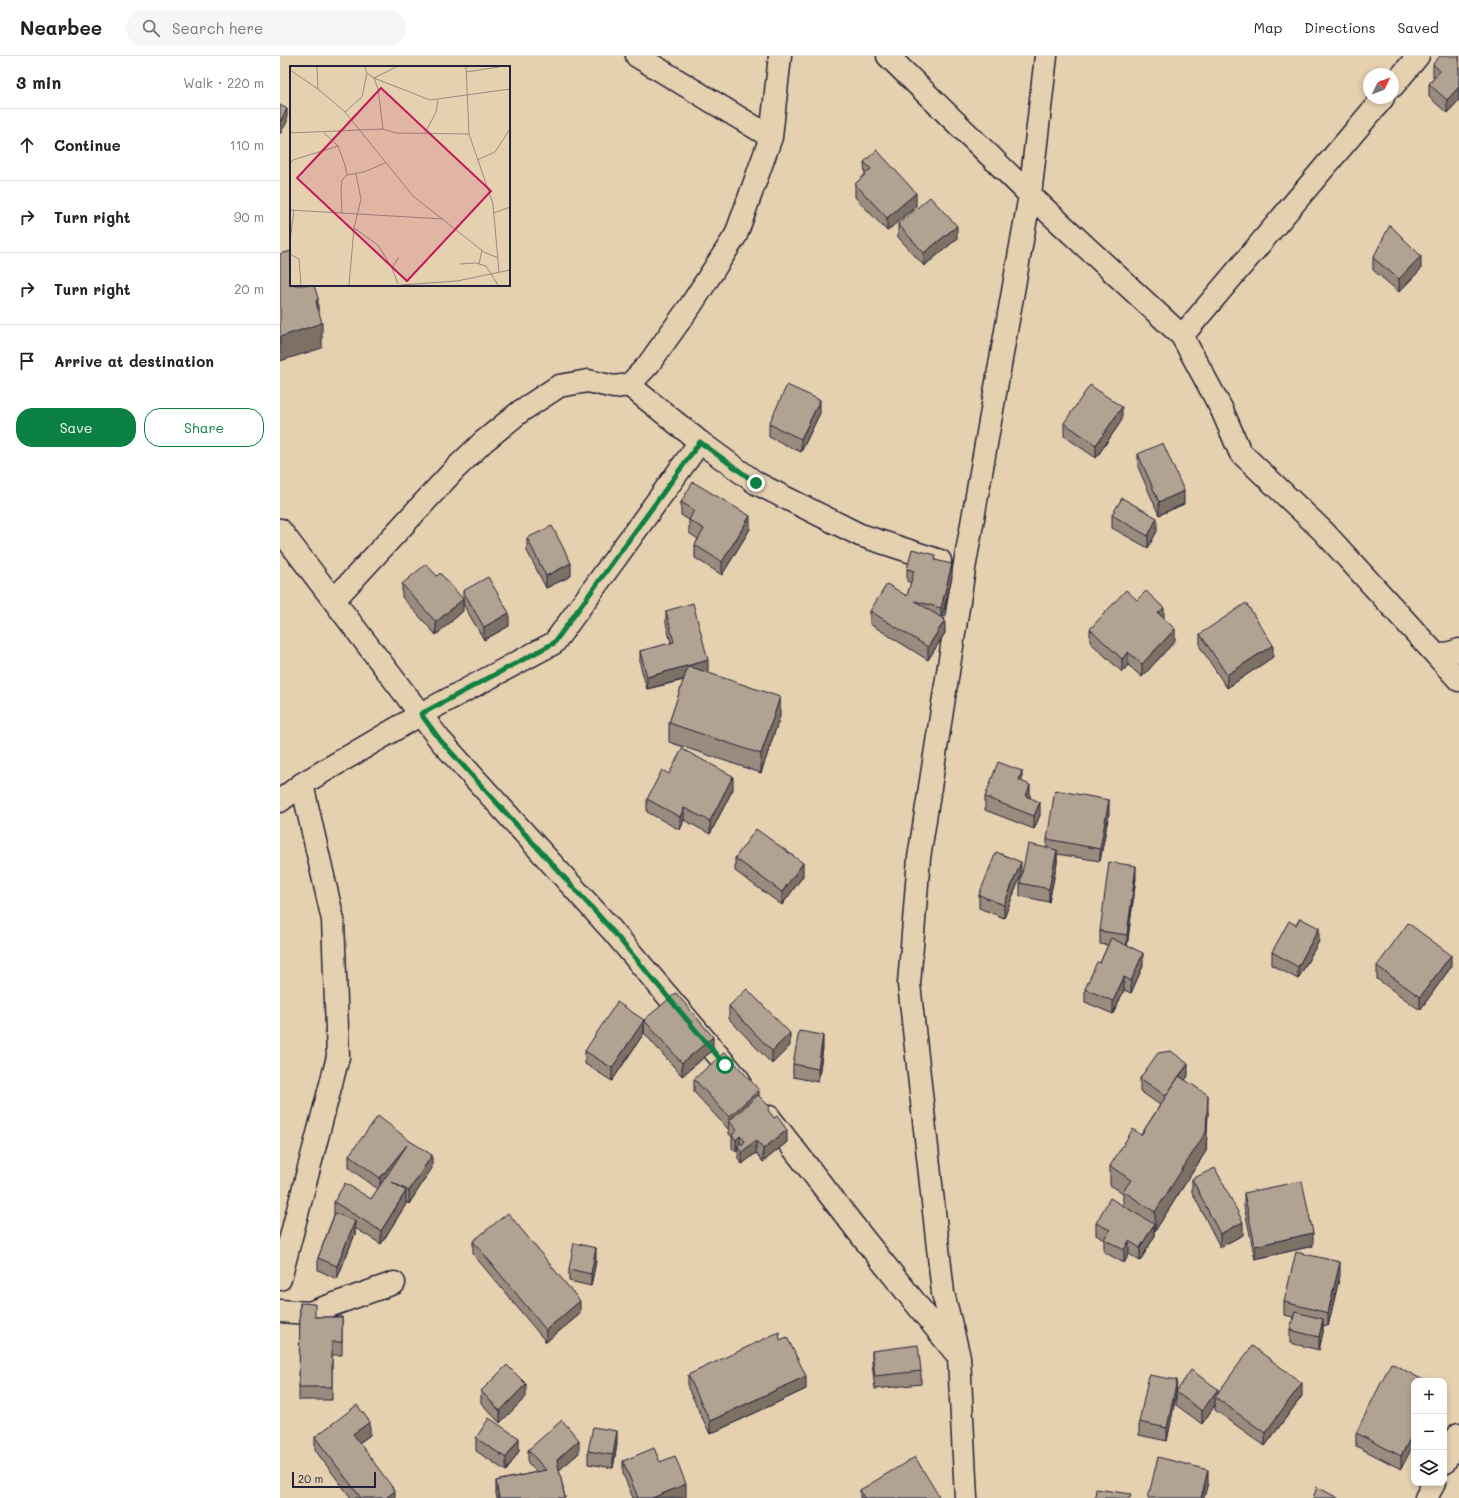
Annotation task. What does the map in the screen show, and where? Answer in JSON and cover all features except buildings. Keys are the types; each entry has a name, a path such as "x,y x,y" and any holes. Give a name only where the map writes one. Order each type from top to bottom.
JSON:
{"street":[{"path":"637,56 771,137"},
{"path":"334,600 455,469 483,442 521,411 559,386 588,381 614,387 629,385 648,365 691,305 736,235 771,137 781,62 780,56"},
{"path":"888,56 1030,195 1182,336 1222,410 1240,452 1323,531 1459,680"},
{"path":"966,1498 960,1357 943,1293 909,984 919,858 964,570 1030,195 1046,56"},
{"path":"1399,79 1418,56"},
{"path":"1182,336 1378,104"},
{"path":"629,385 700,442 756,483 860,535 964,570"},
{"path":"280,802 302,784 421,714 554,643 700,442"},
{"path":"280,530 440,740 614,933 725,1065 757,1100 859,1233 960,1357"},
{"path":"1438,657 1459,650"},
{"path":"280,1278 338,1057 333,920 302,784"},
{"path":"280,1311 309,1313 394,1283"},
{"path":"1447,1457 1459,1434"},
{"path":"1426,1498 1432,1486"}],"route":[{"path":"725,1065 610,928 440,740 421,714 554,643 700,442 756,483"}]}
